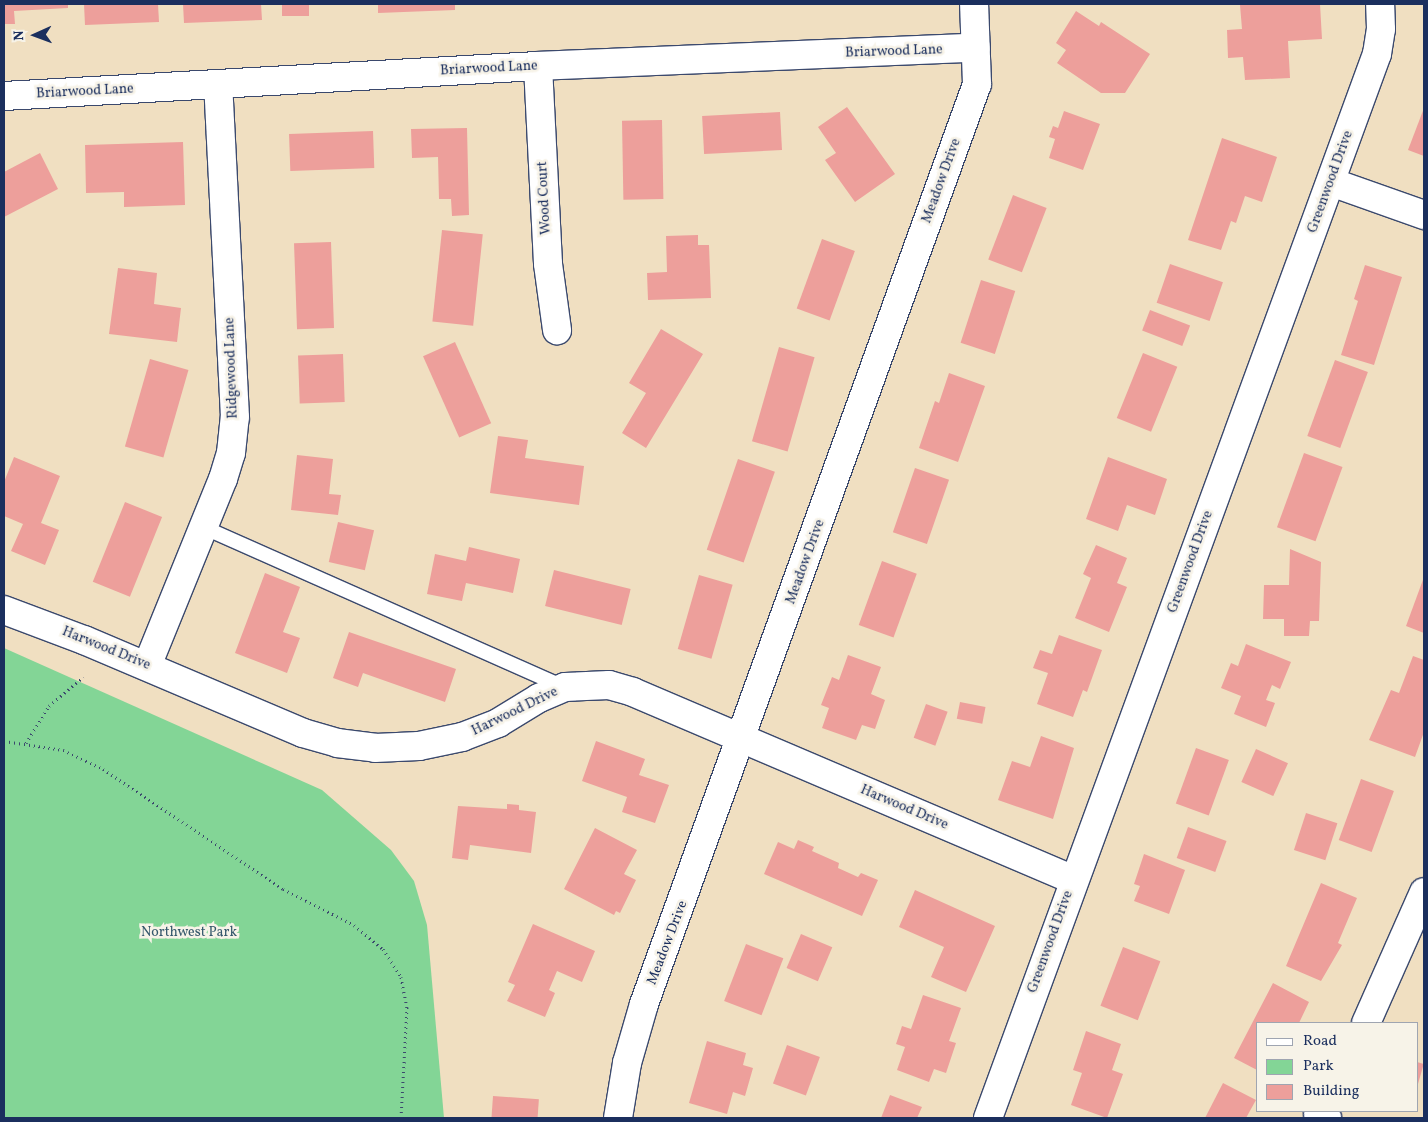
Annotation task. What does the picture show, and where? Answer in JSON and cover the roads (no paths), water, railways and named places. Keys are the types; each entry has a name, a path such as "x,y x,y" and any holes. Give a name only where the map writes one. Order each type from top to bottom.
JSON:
{"street":[{"name":"Meadow Drive","path":"618,1118 627,1063 644,1004 742,738 977,84 974,4"},
{"name":"Greenwood Drive","path":"988,1118 1377,54 1381,30 1380,4"},
{"name":"Briarwood Lane","path":"4,96 538,66 976,48"},
{"name":"Wood Court","path":"538,66 548,264 557,330"},
{"name":"Ridgewood Lane","path":"147,666 205,528 231,454 235,418 218,84"},
{"path":"1331,182 1424,215"},
{"name":"Harwood Drive","path":"4,610 147,666 303,733 337,743 375,748 420,746 462,737 498,723 539,698 565,687 609,685 742,738 1074,880"},
{"path":"1366,1022 1424,892"}],"lane":[{"path":"205,528 565,687"}],"park label":[{"name":"Northwest Park","path":"189,933"}]}
